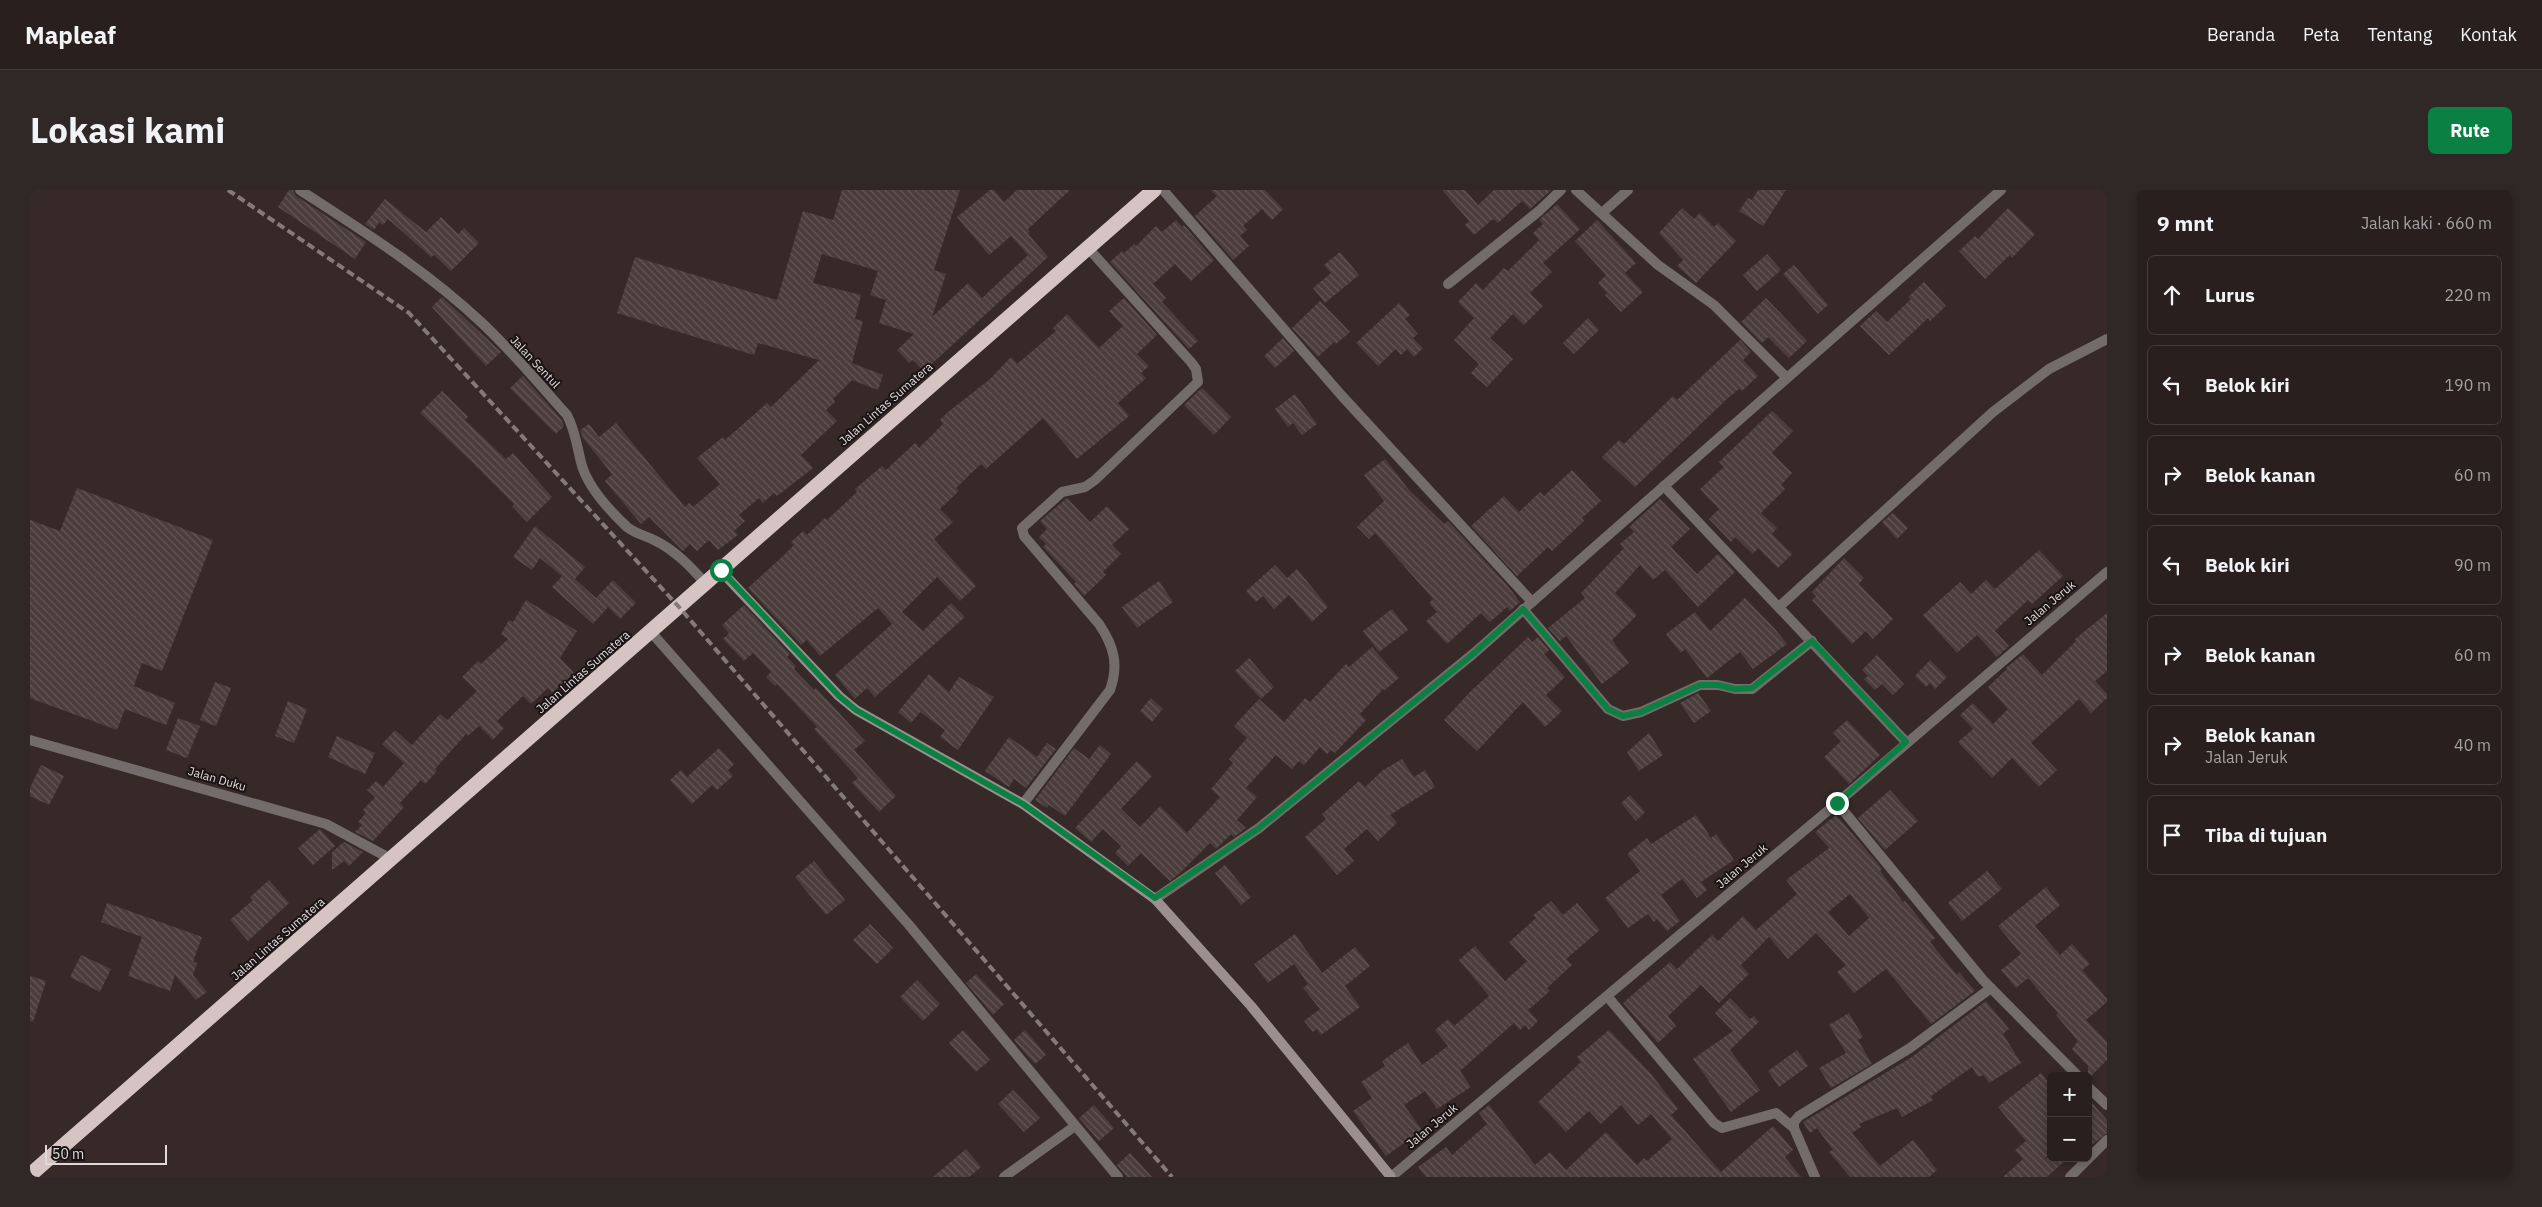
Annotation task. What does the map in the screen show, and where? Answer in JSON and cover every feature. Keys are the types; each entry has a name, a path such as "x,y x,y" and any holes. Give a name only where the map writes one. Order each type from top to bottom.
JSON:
{"highway":[{"name":"Jalan Lintas Sumatera","path":"30,1175 1154,190"}],"street":[{"name":"Jalan Sentul","path":"300,190 365,232 432,281 482,323 567,415 576,431 583,466 590,484 600,497 636,534 653,539 673,551 706,584"},
{"path":"1163,190 1342,396 1532,602"},
{"path":"1448,284 1526,222 1562,190"},
{"path":"1576,190 1658,265 1714,304 1786,378"},
{"path":"1602,213 1628,190"},
{"path":"1155,898 1259,828 1473,654 2001,190"},
{"path":"1023,804 1110,690 1115,677 1116,661 1108,637 1099,624 1024,536 1022,528 1062,492 1085,487 1095,480 1198,382 1196,369 1191,362 1088,248"},
{"path":"1780,606 1992,412 2049,369 2107,340"},
{"path":"1664,486 1780,606 1906,742"},
{"path":"721,570 839,696 856,710 1023,804 1155,898 1251,1006 1391,1177"},
{"name":"Jalan Jeruk","path":"1391,1177 1837,803 2107,572"},
{"path":"1523,609 1608,709 1623,716 1641,712 1700,685 1718,685 1735,689 1752,688 1812,641"},
{"path":"651,632 909,925 1118,1177"},
{"name":"Jalan Duku","path":"30,740 326,824 391,859"},
{"path":"1837,803 1990,988 2074,1072"},
{"path":"1815,1177 1794,1128 1794,1122 1799,1116 1910,1048 1990,988"},
{"path":"1607,996 1714,1123 1722,1128 1776,1113 1794,1128"},
{"path":"2092,1091 2107,1106"},
{"path":"1004,1177 1075,1126"},
{"path":"2070,1177 2107,1140"}],"building":[{"path":"289,190 293,190 296,196 366,242 355,259 278,207"},
{"path":"842,190 960,190 934,270 946,274 932,317 968,283 982,298 1028,255 1011,236 989,255 957,217 990,190 994,190 1004,202 1017,190 1070,190 1028,229 1030,232 1028,234 1048,257 924,371 913,360 909,363 897,350 914,334 879,323 886,300 870,295 878,271 822,254 813,283 861,295 855,319 863,321 852,363 883,375 878,390 852,380 833,399 835,402 826,410 837,421 801,455 813,468 777,496 774,493 763,503 759,498 739,515 745,521 734,531 738,535 718,550 709,540 697,551 690,544 683,551 649,517 641,524 605,481 612,474 583,438 580,430 589,424 599,437 616,423 685,507 689,503 693,507 720,484 697,458 723,437 725,440 767,403 771,407 819,360 758,343 754,355 617,313 635,257 777,300 803,211 833,220"},
{"path":"1211,190 1265,190 1283,209 1272,220 1262,209 1243,226 1247,230 1240,236 1249,246 1233,260 1195,216 1217,196"},
{"path":"1442,190 1465,190 1478,205 1494,190 1551,190 1530,209 1522,201 1498,223 1493,219 1474,235 1465,225 1469,221"},
{"path":"1758,190 1786,190 1763,226 1739,211 1748,198 1752,200"},
{"path":"385,199 426,232 441,217 458,234 464,228 479,243 451,271 434,255 431,257 388,219 383,225 379,222 374,230 365,224"},
{"path":"1557,204 1580,229 1543,263 1552,272 1530,293 1543,306 1524,325 1513,314 1490,338 1513,359 1487,387 1471,373 1479,364 1454,340 1474,318 1458,302 1476,283 1483,290 1504,268 1508,271 1539,240 1533,233 1543,224 1539,220"},
{"path":"1682,208 1694,219 1700,213 1714,227 1718,223 1736,241 1696,283 1677,266 1683,260 1659,233"},
{"path":"2008,208 2035,234 2012,258 2010,255 1985,279 1959,251 1975,236 1978,239"},
{"path":"1176,220 1182,227 1184,225 1214,260 1191,281 1175,264 1153,284 1166,298 1162,302 1198,341 1189,349 1110,262 1122,251 1124,253 1134,244 1136,246 1156,226 1162,232"},
{"path":"1597,220 1636,263 1625,273 1643,292 1621,312 1605,295 1607,293 1598,283 1606,275 1575,241"},
{"path":"1340,252 1359,275 1325,303 1313,288 1331,273 1324,265"},
{"path":"1767,254 1781,270 1757,291 1743,275"},
{"path":"1794,265 1828,305 1818,314 1783,274"},
{"path":"1924,282 1946,306 1930,321 1928,318 1889,355 1860,326 1876,311 1887,322 1911,299 1908,297"},
{"path":"442,297 501,352 486,366 432,307"},
{"path":"1124,298 1157,335 1137,354 1149,366 1141,373 1146,378 1118,403 1129,416 1077,459 1043,418 986,469 981,464 956,488 959,491 940,509 953,522 934,539 976,586 960,601 937,577 902,612 923,631 951,603 965,617 875,697 867,688 855,699 835,675 892,624 878,608 820,656 807,640 801,645 748,588 794,545 791,542 803,531 807,535 825,518 827,520 857,492 855,489 882,466 886,470 915,443 919,448 943,424 940,420 948,412 989,380 1011,357 1017,364 1056,331 1053,328 1067,314 1099,348 1123,326 1109,311"},
{"path":"1766,298 1807,341 1789,358 1768,337 1762,343 1741,322"},
{"path":"1320,301 1350,332 1336,344 1334,342 1318,357 1292,328"},
{"path":"1399,303 1410,315 1405,319 1418,334 1413,338 1423,348 1414,357 1407,349 1401,355 1396,349 1378,366 1356,343"},
{"path":"1588,318 1599,330 1574,354 1563,343"},
{"path":"1283,338 1294,351 1275,368 1264,356"},
{"path":"1740,340 1751,352 1743,360 1758,376 1742,391 1739,389 1728,398 1635,487 1602,457 1619,440 1624,444 1673,396 1677,400"},
{"path":"523,376 561,419 564,426 556,434 510,388"},
{"path":"1202,388 1231,417 1214,435 1184,405"},
{"path":"442,391 468,417 465,420 506,459 513,453 552,497 527,522 512,506 514,504 420,413"},
{"path":"1295,394 1317,424 1302,435 1293,423 1288,427 1275,409"},
{"path":"1772,411 1793,431 1772,453 1792,473 1781,485 1785,489 1761,513 1777,528 1772,534 1792,554 1778,568 1758,548 1753,554 1735,537 1731,542 1709,519 1719,509 1700,489 1724,467 1719,462"},
{"path":"1385,459 1409,490 1444,524 1448,521 1507,585 1520,602 1510,611 1507,607 1490,622 1481,613 1447,644 1426,621 1437,612 1429,603 1433,599 1375,533 1369,539 1357,527 1384,501 1364,475"},
{"path":"1572,470 1601,501 1582,518 1584,521 1552,551 1548,547 1517,576 1471,526 1504,496 1519,512 1540,492 1544,496"},
{"path":"77,488 213,540 162,671 142,663 134,686 175,703 166,725 125,709 117,730 30,698 30,520 60,531"},
{"path":"1067,498 1090,522 1107,506 1129,529 1112,545 1121,554 1103,572 1106,575 1084,596 1074,584 1076,582 1043,547 1046,544 1039,537 1047,529 1040,521"},
{"path":"1660,499 1690,529 1671,547 1697,574 1718,554 1735,572 1698,607 1665,570 1653,580 1640,565 1615,593 1637,615 1612,640 1629,663 1602,684 1566,636 1560,641 1548,628 1585,598 1581,593 1624,548 1620,544 1634,532 1629,527"},
{"path":"1893,513 1908,528 1897,539 1882,522"},
{"path":"535,526 585,567 575,579 596,598 613,580 636,603 620,619 608,607 593,624 552,587 562,576 540,558 532,570 513,557"},
{"path":"2039,550 2063,576 2032,604 2028,600 1995,631 2009,646 1997,657 1977,635 1957,653 1923,615 1960,582 1971,594 1986,580 1995,589"},
{"path":"1844,558 1864,578 1859,584 1893,619 1873,639 1866,631 1852,644 1812,600 1816,596 1812,592"},
{"path":"1275,565 1287,578 1297,569 1328,607 1312,622 1289,595 1274,609 1263,596 1256,602 1246,591"},
{"path":"1159,581 1173,602 1137,628 1122,607"},
{"path":"1745,598 1787,644 1753,669 1740,652 1707,678 1685,649 1681,653 1666,634 1695,612 1710,631"},
{"path":"526,600 577,631 560,658 574,673 552,693 548,688 531,704 523,696 497,721 504,728 493,740 479,726 468,736 466,734 435,769 437,771 425,784 421,780 400,803 404,807 373,841 355,832 362,825 358,822 366,813 363,810 375,797 367,790 376,781 383,787 404,763 382,744 395,730 412,745 440,714 447,720 477,691 462,677 478,661 481,664 508,639 501,634 509,620 513,622"},
{"path":"744,605 790,654 787,657 796,666 794,669 814,690 816,688 865,741 854,750 896,796 879,812 852,783 858,778 814,729 817,727 777,684 775,686 766,677 771,672 753,653 744,661 723,639 729,633 722,625"},
{"path":"1392,609 1408,630 1379,652 1363,631"},
{"path":"2107,613 2107,671 2095,681 2107,694 2107,698 2091,713 2079,699 2031,743 2057,770 2039,787 2012,758 1992,778 1958,742 1973,729 1960,715 1973,703 1993,724 2008,709 1988,687 2006,668 2023,654 2042,675 2076,641 2075,639"},
{"path":"1528,637 1532,642 1538,637 1549,650 1544,654 1565,677 1546,695 1562,711 1545,727 1523,702 1477,751 1444,720 1470,692"},
{"path":"1372,647 1399,678 1385,690 1383,689 1360,714 1366,720 1335,753 1331,750 1327,754 1320,747 1304,765 1299,761 1292,769 1276,755 1246,788 1257,797 1237,820 1246,828 1234,837 1231,834 1216,849 1210,843 1170,881 1141,853 1128,866 1115,853 1121,846 1103,829 1091,842 1075,828 1137,761 1152,776 1121,809 1140,827 1160,806 1187,833 1220,797 1211,789 1233,763 1229,759 1247,738 1234,726 1259,699 1284,722 1305,698 1310,702 1346,664 1349,667"},
{"path":"1877,655 1904,684 1893,695 1882,684 1875,690 1864,679 1868,676 1862,670"},
{"path":"1249,658 1274,687 1261,699 1235,671"},
{"path":"1930,660 1947,677 1935,689 1930,683 1926,687 1915,676"},
{"path":"929,674 949,692 959,677 994,697 958,750 940,737 945,730 920,712 911,723 898,712"},
{"path":"215,682 231,688 216,726 200,720"},
{"path":"1698,693 1711,711 1694,723 1680,703"},
{"path":"1151,698 1163,709 1152,722 1140,711"},
{"path":"288,701 307,709 294,743 275,736"},
{"path":"178,718 200,726 187,758 166,750"},
{"path":"1847,720 1880,755 1849,784 1824,757 1841,741 1833,733"},
{"path":"1649,733 1663,755 1639,771 1627,752"},
{"path":"337,736 375,753 365,774 328,757"},
{"path":"1009,737 1037,757 1047,743 1056,749 1026,788 1014,779 1009,787 985,771"},
{"path":"1100,745 1111,754 1065,816 1049,805 1047,808 1035,800 1074,748 1089,759"},
{"path":"719,748 734,764 728,770 733,776 717,790 712,785 692,804 670,780 681,770 687,777"},
{"path":"1402,759 1414,777 1425,770 1435,787 1390,815 1397,823 1378,841 1367,829 1344,849 1354,861 1337,875 1305,837 1326,819 1322,814 1359,781 1365,787 1383,770"},
{"path":"41,765 64,776 49,805 30,796 30,788"},
{"path":"1890,790 1918,821 1885,850 1858,818"},
{"path":"1630,795 1645,812 1636,821 1621,803"},
{"path":"1696,815 1711,838 1716,834 1734,860 1701,882 1707,890 1697,898 1682,879 1661,895 1680,921 1667,931 1657,919 1654,922 1648,914 1628,928 1605,898 1640,871 1627,854 1647,838 1651,844"},
{"path":"1836,815 1882,869 1880,871 1903,902 1905,901 1935,938 1930,942 1957,975 1959,972 1975,991 1931,1024 1886,969 1854,993 1837,972 1846,965 1816,933 1788,959 1769,937 1741,965 1749,974 1719,1003 1701,985 1668,1016 1676,1026 1658,1043 1623,1003 1670,962 1677,969 1712,935 1718,941 1743,916 1756,930 1797,894 1786,880 1829,848 1815,832","holes":["1850,894 1869,918 1849,936 1828,912"]},
{"path":"320,829 335,846 313,865 298,848"},
{"path":"344,842 363,852 349,866 344,861 332,870 332,852"},
{"path":"814,861 845,900 826,915 795,877"},
{"path":"1225,865 1251,897 1241,905 1215,873"},
{"path":"1987,871 2002,889 1962,921 1948,903"},
{"path":"269,880 289,903 248,941 230,920 253,900 250,897"},
{"path":"2046,887 2060,905 2035,926 2060,955 2072,944 2090,964 2082,970 2107,999 2107,1002 2086,1020 2107,1042 2107,1060 2092,1075 2092,1072 2088,1072 2088,1066 2072,1049 2078,1041 2056,1015 2058,1013 2028,978 2016,988 2001,970 2021,954 1998,926"},
{"path":"1551,901 1563,915 1577,903 1600,930 1566,959 1572,965 1547,988 1550,991 1528,1010 1538,1021 1529,1030 1525,1025 1520,1030 1514,1023 1460,1071 1471,1087 1437,1109 1425,1091 1404,1105 1422,1130 1386,1156 1353,1111 1372,1098 1361,1082 1385,1066 1382,1061 1408,1043 1422,1065 1448,1046 1435,1030 1448,1019 1454,1026 1489,996 1459,960 1475,946 1505,981 1527,961 1509,942 1536,918 1533,915"},
{"path":"107,903 202,937 193,962 197,963 193,975 207,992 196,1000 175,975 170,991 128,976 142,937 101,922"},
{"path":"870,924 893,948 877,964 853,940"},
{"path":"1295,934 1322,973 1355,947 1370,966 1345,986 1360,1007 1321,1035 1317,1029 1313,1032 1304,1021 1320,1009 1303,988 1308,984 1294,964 1268,983 1254,964"},
{"path":"81,955 111,969 100,992 70,977"},
{"path":"976,974 1004,1004 993,1015 966,983"},
{"path":"30,976 46,981 33,1022 30,1021"},
{"path":"917,980 940,1004 923,1021 900,997"},
{"path":"1730,998 1750,1019 1754,1016 1759,1022 1730,1050 1760,1090 1731,1112 1693,1059 1733,1031 1715,1013"},
{"path":"1986,1001 2009,1029 2003,1034 2021,1063 1989,1083 1984,1075 1978,1077 1972,1067 1931,1096 1933,1100 1902,1117 1897,1108 1859,1124 1861,1127 1852,1133 1880,1166 1913,1140 1937,1170 1929,1177 1850,1177 1829,1152 1833,1150 1817,1128 1810,1133 1803,1122 1912,1057"},
{"path":"1849,1013 1863,1037 1858,1040 1872,1064 1831,1088 1819,1068 1846,1053 1829,1025"},
{"path":"963,1030 990,1060 976,1072 949,1043"},
{"path":"1025,1030 1046,1055 1035,1064 1014,1040"},
{"path":"1609,1030 1651,1074 1678,1109 1671,1115 1721,1172 1773,1126 1793,1150 1785,1157 1801,1177 1426,1177 1418,1167 1446,1147 1452,1155 1487,1124 1479,1113 1489,1105 1535,1165 1550,1152 1566,1170 1606,1132 1637,1165 1644,1158 1647,1161 1672,1139 1651,1114 1638,1125 1621,1105 1601,1124 1589,1111 1566,1132 1538,1102 1581,1062 1577,1057"},
{"path":"1797,1050 1808,1066 1779,1087 1768,1071"},
{"path":"2041,1073 2047,1080 2047,1156 2045,1158 2047,1158 2047,1162 2064,1162 2047,1177 2003,1177 2023,1159 2015,1150 2026,1141 1998,1107"},
{"path":"1013,1090 1040,1118 1024,1132 998,1104"},
{"path":"2092,1103 2107,1120 2107,1133 2093,1144"},
{"path":"1094,1105 1114,1128 1099,1141 1079,1118"},
{"path":"966,1149 981,1167 969,1177 933,1177"},
{"path":"1130,1153 1152,1177 1127,1177 1117,1165"}],"railway":[{"path":"228,190 409,313 679,607 1172,1177"}],"route":[{"path":"721,570 839,696 856,710 1023,804 1155,898 1259,828 1473,654 1523,609 1608,709 1623,716 1641,712 1700,685 1718,685 1735,689 1752,688 1812,641 1906,742 1837,803"}]}
